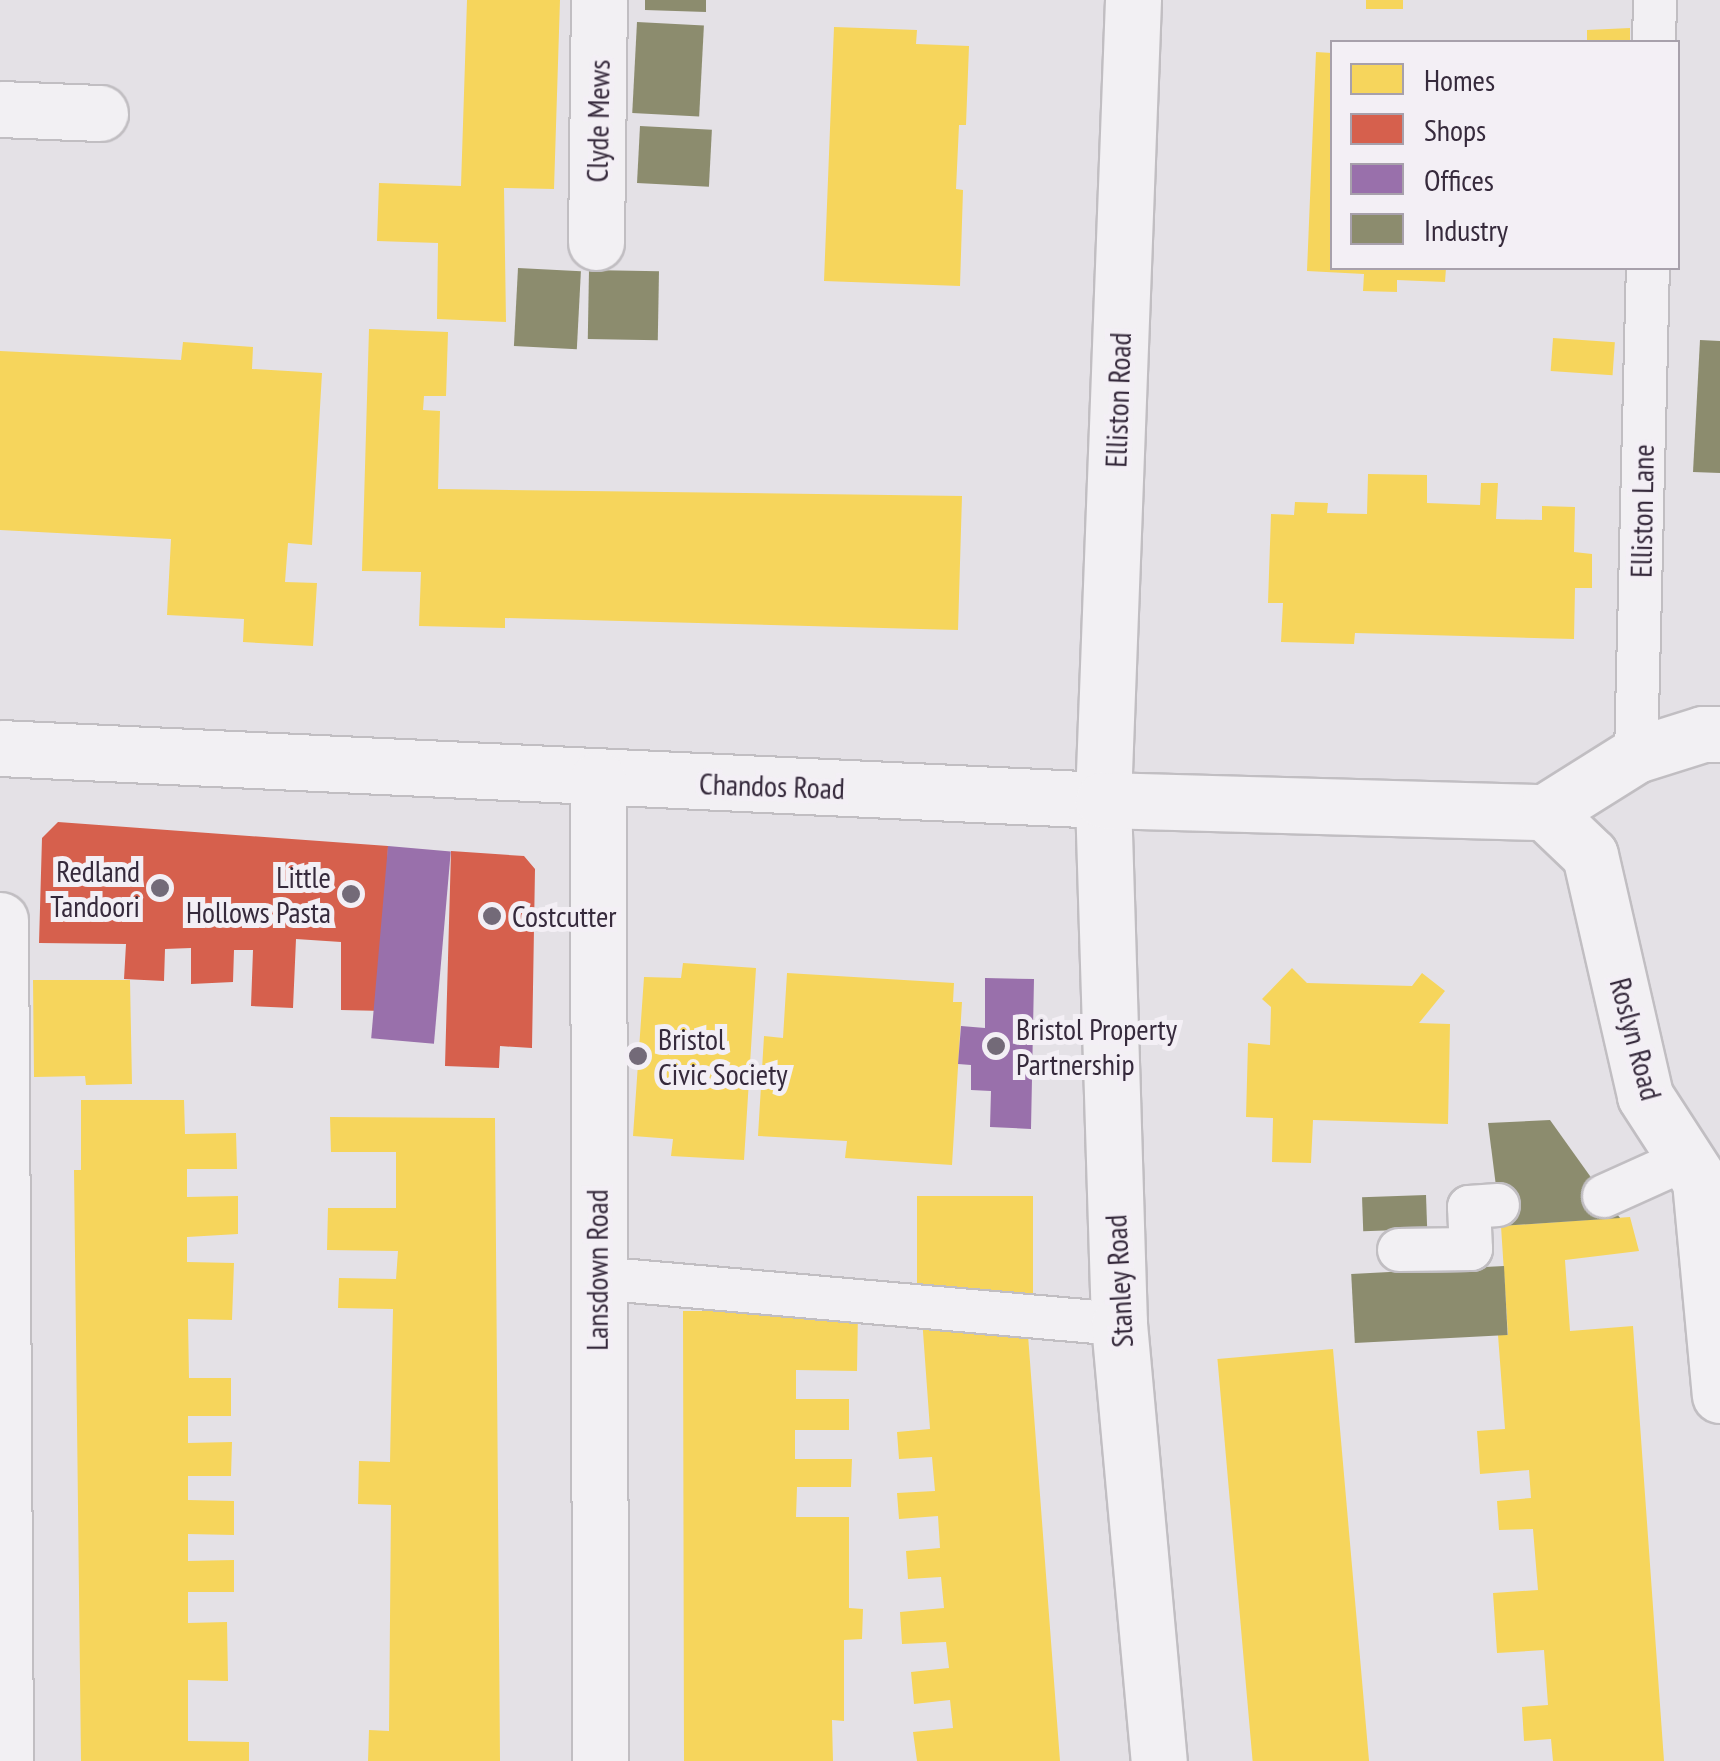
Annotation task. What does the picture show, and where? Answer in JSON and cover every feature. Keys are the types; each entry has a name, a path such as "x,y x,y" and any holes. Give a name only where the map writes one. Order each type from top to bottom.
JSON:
{"street":[{"name":"Clyde Mews","path":"596,242 599,0"},
{"name":"Elliston Road","path":"1104,800 1134,0"},
{"path":"0,109 100,113"},
{"path":"1545,812 1636,755 1702,734 1720,734"},
{"name":"Chandos Road","path":"0,748 1104,800 1545,812"},
{"name":"Lansdown Road","path":"598,779 600,1761"},
{"name":"Stanley Road","path":"1104,800 1119,1324 1159,1761"},
{"name":"Roslyn Road","path":"1545,812 1590,855 1646,1096 1702,1178 1720,1395"},
{"path":"0,920 5,1761"}],"lane":[{"path":"1654,40 1655,0"},
{"name":"Elliston Lane","path":"1636,755 1648,270"},
{"path":"1604,1196 1702,1178"},
{"path":"1399,1250 1470,1249 1469,1207 1498,1206"},
{"path":"597,1278 1119,1324"}],"building: Homes":[{"path":"467,0 560,0 554,189 504,188 506,322 437,319 438,243 377,241 379,183 461,186"},
{"path":"1366,0 1403,0 1403,9 1366,9"},
{"path":"834,27 917,30 916,44 969,46 966,125 959,125 956,189 963,190 960,286 824,281"},
{"path":"1630,28 1630,40 1587,40 1587,30"},
{"path":"1316,52 1330,53 1330,270 1446,270 1445,282 1397,280 1397,292 1363,291 1364,274 1307,271"},
{"path":"369,329 448,332 446,396 424,396 423,410 440,411 438,489 962,496 958,630 505,618 505,628 419,626 421,572 362,571"},
{"path":"1553,338 1615,342 1613,375 1551,371"},
{"path":"183,342 253,347 252,369 322,373 312,545 288,543 285,582 317,583 313,646 243,642 244,619 167,615 171,539 0,530 0,351 181,360"},
{"path":"1368,474 1427,475 1427,503 1480,505 1481,483 1498,483 1496,519 1542,520 1542,506 1575,507 1574,552 1592,554 1592,588 1575,588 1574,639 1355,633 1354,644 1281,642 1283,603 1268,603 1271,514 1294,515 1295,502 1328,503 1327,513 1367,514"},
{"path":"683,963 756,968 744,1160 671,1156 673,1139 633,1136 644,977 681,978"},
{"path":"1292,968 1307,983 1412,986 1422,973 1445,991 1419,1023 1450,1024 1448,1124 1313,1120 1311,1163 1272,1162 1273,1118 1246,1117 1248,1043 1270,1045 1271,1007 1262,999"},
{"path":"787,973 954,983 953,1002 962,1002 952,1165 845,1158 847,1141 758,1136 764,1036 783,1038"},
{"path":"33,980 130,980 132,1084 86,1085 85,1076 34,1077"},
{"path":"81,1100 184,1100 185,1134 236,1133 237,1169 187,1169 187,1197 238,1196 238,1234 187,1237 187,1262 234,1263 232,1320 188,1319 189,1378 231,1378 231,1416 188,1416 188,1443 232,1442 231,1476 188,1476 188,1500 234,1501 234,1535 188,1534 188,1561 234,1560 234,1592 188,1592 188,1623 227,1622 228,1681 188,1680 188,1741 249,1742 249,1761 81,1761 74,1170 81,1170"},
{"path":"330,1117 495,1118 500,1761 368,1761 369,1730 389,1731 391,1505 358,1504 359,1461 390,1462 393,1309 338,1308 339,1278 396,1279 398,1251 327,1250 328,1208 396,1208 396,1152 331,1152"},
{"path":"917,1196 1033,1196 1033,1295 917,1295"},
{"path":"1630,1217 1639,1251 1565,1260 1570,1331 1633,1326 1664,1761 1553,1761 1551,1739 1524,1741 1522,1707 1548,1705 1544,1650 1497,1653 1493,1593 1538,1590 1533,1529 1499,1530 1497,1501 1531,1498 1529,1470 1480,1474 1477,1431 1505,1429 1498,1335 1508,1335 1501,1226"},
{"path":"683,1311 858,1311 857,1371 796,1370 796,1399 849,1399 849,1430 795,1430 795,1459 852,1459 851,1487 797,1487 796,1517 849,1517 849,1608 863,1609 862,1639 844,1640 844,1721 832,1720 833,1761 684,1761"},
{"path":"922,1318 1027,1322 1060,1761 917,1761 913,1732 953,1728 950,1700 914,1704 911,1672 949,1668 946,1642 902,1644 900,1612 944,1608 941,1577 908,1579 906,1551 940,1548 938,1516 899,1519 897,1493 935,1491 932,1457 899,1459 897,1432 930,1429"},
{"path":"1333,1349 1369,1761 1253,1761 1217,1359"}],"building: Shops":[{"path":"58,822 388,846 384,1011 341,1010 341,942 296,939 293,1008 251,1006 253,950 234,950 233,982 191,984 191,948 165,949 164,981 124,979 126,944 39,943 42,838"},
{"name":"Costcutter","path":"451,851 524,856 535,869 532,1048 500,1046 499,1068 445,1066"}],"building: Offices":[{"path":"388,846 451,851 434,1044 371,1038"},
{"name":"Bristol Property Partnership","path":"985,978 1034,979 1031,1129 990,1127 991,1091 971,1090 971,1065 958,1064 961,1026 985,1028"}],"building: Industry":[{"path":"645,0 706,0 706,12 645,10"},
{"path":"637,22 704,26 699,116 632,113"},
{"path":"640,126 712,130 709,187 637,183"},
{"path":"518,268 581,271 577,349 514,346"},
{"path":"589,270 659,271 658,340 588,339"},
{"path":"1700,340 1720,341 1720,473 1693,472"},
{"path":"1550,1120 1620,1218 1501,1226 1488,1123"},
{"path":"1426,1195 1427,1229 1363,1231 1362,1197"},
{"path":"1504,1266 1508,1335 1355,1343 1351,1274"}],"place":[{"name":"Redland Tandoori","path":"160,888"},
{"name":"Little Hollows Pasta","path":"351,894"},
{"name":"Costcutter","path":"492,916"},
{"name":"Bristol Property Partnership","path":"996,1046"},
{"name":"Bristol Civic Society","path":"638,1056"}]}
